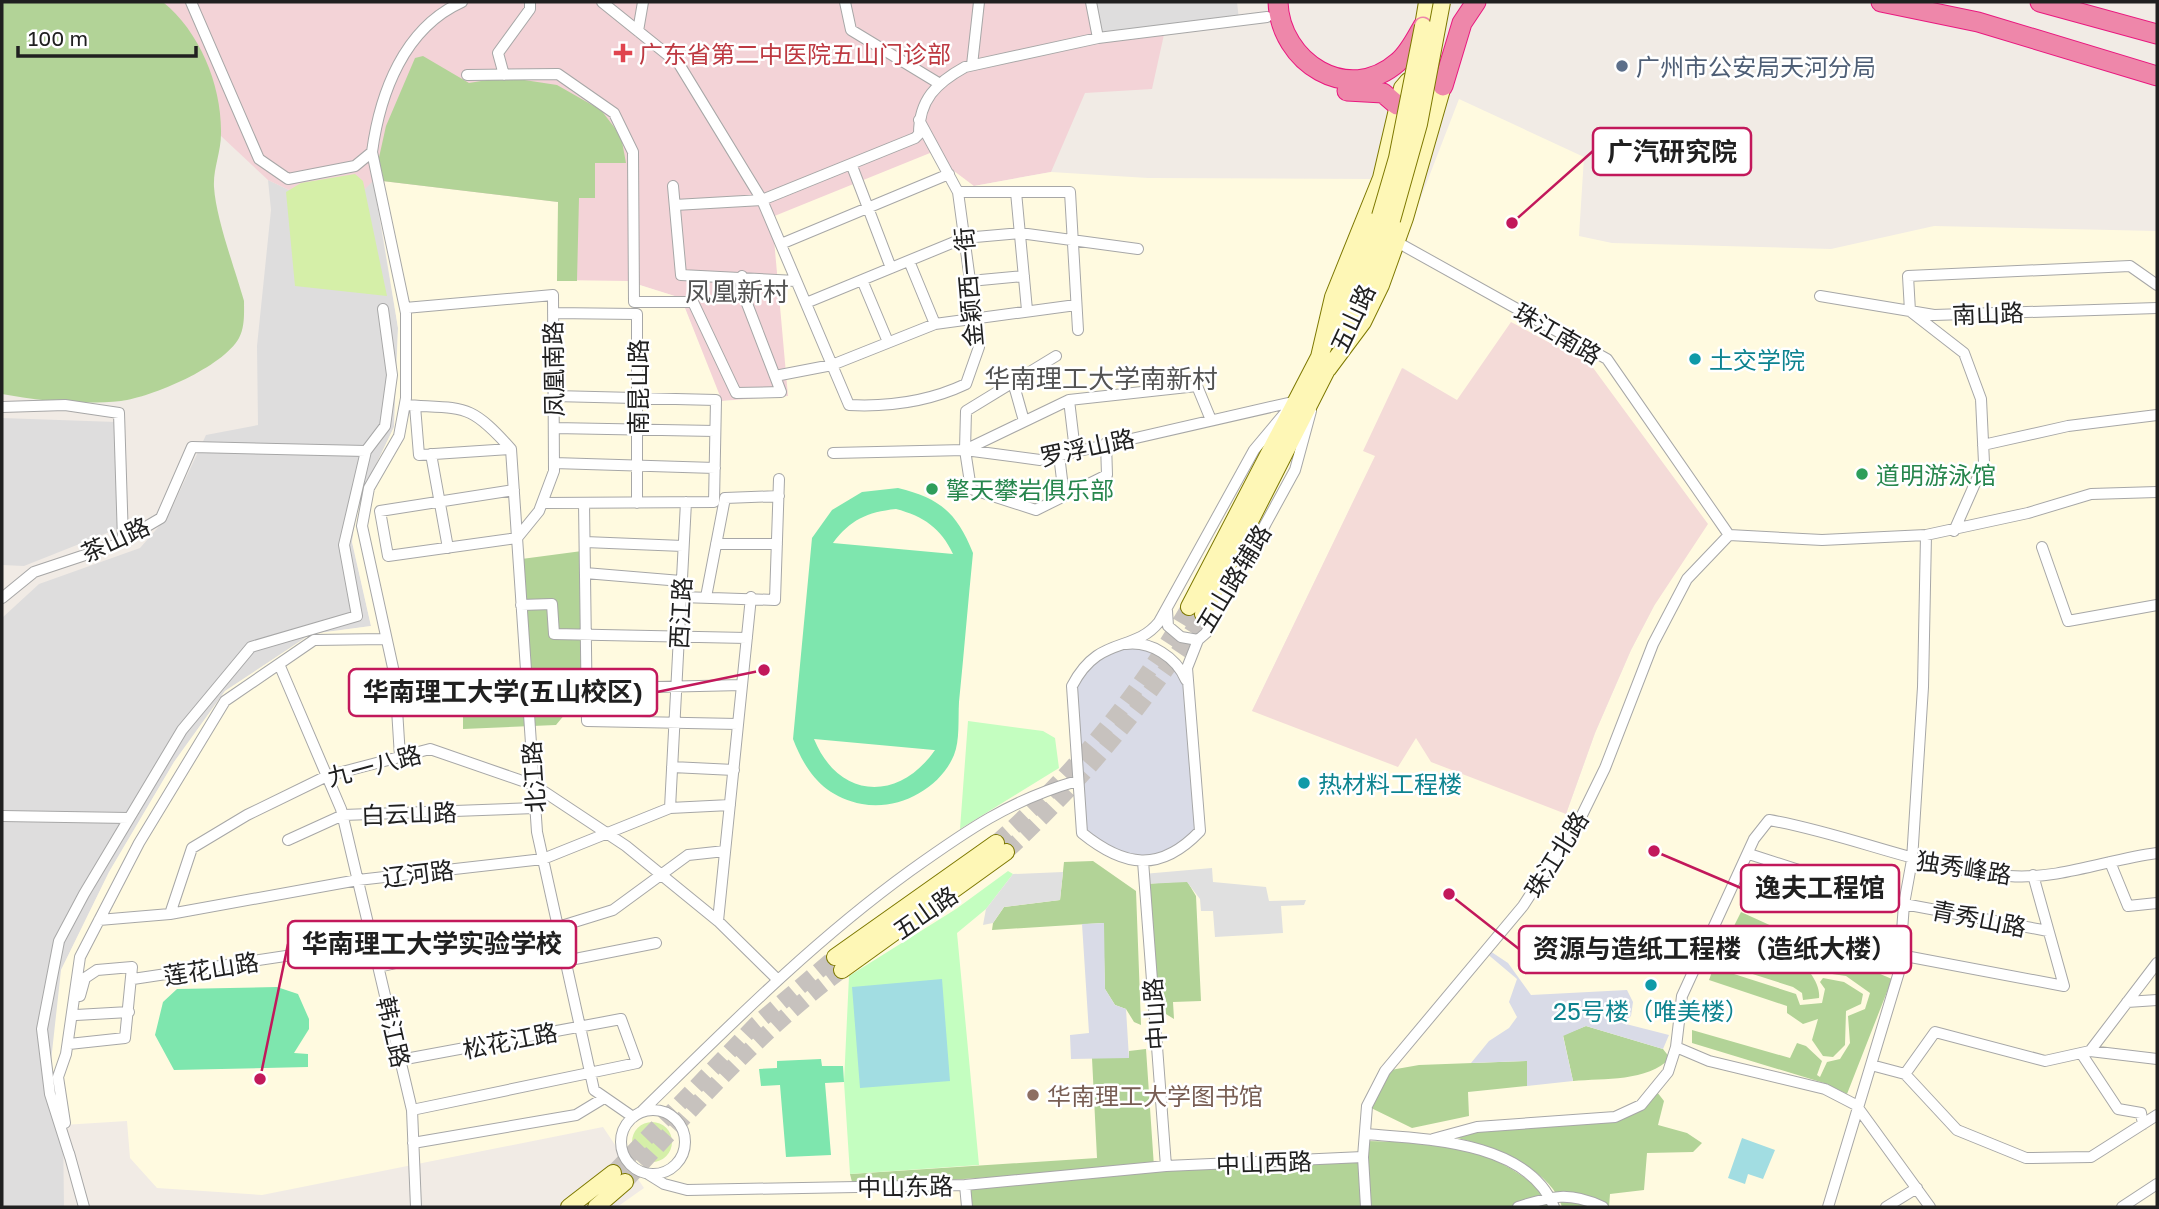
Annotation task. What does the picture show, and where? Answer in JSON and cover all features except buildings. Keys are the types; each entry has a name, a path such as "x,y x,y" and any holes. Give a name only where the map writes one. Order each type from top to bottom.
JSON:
{"highway":[{"path":"1443,86 1462,23 1476,2"},
{"path":"1881,2 1978,22 2157,76"},
{"path":"2040,2 2157,34"},
{"path":"1270,7 1295,51 1325,74 1359,79 1376,76 1399,62 1423,26"},
{"path":"1270,7 1271,31 1287,57 1316,81 1335,89 1383,93 1397,105"}],"main road":[{"name":"五山路","path":"1324,363 1313,398 1196,610 1297,401 1324,363 1374,270 1427,2"},
{"name":"五山路","path":"1386,218 1419,124 1442,2"},
{"path":"1418,78 1443,86 1396,242 1363,322 1324,363 1333,297 1381,178 1402,88 1408,81 1418,78"},
{"name":"五山路","path":"839,964 1001,848"},
{"path":"569,1207 619,1178 596,1207"}],"street":[{"path":"191,2 258,159 288,179 355,166 372,152"},
{"path":"462,2 437,16 405,49 376,127 372,152 405,308 410,405 419,455 511,449"},
{"path":"505,75 498,53 530,9 530,2"},
{"path":"602,2 679,64 762,200 832,365"},
{"path":"638,31 643,2"},
{"path":"845,2 851,30 940,84"},
{"path":"972,65 979,2"},
{"path":"1091,2 1098,38"},
{"path":"675,205 762,200 852,166 915,138 919,134 919,120 925,99 940,84 972,65 1098,38 1270,7"},
{"path":"467,75 558,74 614,113 633,152 634,302 693,302 736,393 781,392 741,288 742,276"},
{"name":"金颖西一街","path":"832,365 849,405 867,406 936,398 966,384 979,347 958,192 919,120"},
{"path":"852,166 891,268"},
{"path":"781,244 948,174"},
{"path":"673,187 681,275 742,276 796,281"},
{"path":"958,192 1070,192 1078,330"},
{"path":"1016,192 1027,310"},
{"path":"806,303 964,238 1020,233 1138,249"},
{"name":"珠江南路","path":"1396,242 1607,359 1729,535"},
{"path":"909,261 935,324"},
{"path":"1954,531 1984,463 1981,399 1964,352 1910,311 1908,276 2130,266 2157,285"},
{"path":"970,281 1024,276"},
{"path":"862,280 888,342"},
{"name":"凤凰南路","path":"405,308 553,295 554,463 542,503 517,538"},
{"name":"南山路","path":"1820,296 1934,315 2157,308"},
{"path":"775,376 832,365 935,324 974,316 1076,304"},
{"path":"84,1207 50,1094 41,1029 59,941 182,730 251,647 357,616 344,545 366,451 385,426 392,375 383,309"},
{"name":"南昆山路","path":"553,313 637,314 638,503"},
{"path":"1056,356 966,411 965,450 971,489 1036,510 1107,475 1106,443"},
{"path":"1013,382 1024,421"},
{"path":"965,450 1069,400 1197,386 1211,420"},
{"path":"542,503 714,502 716,400 554,396"},
{"name":"五山路辅路","path":"1297,401 1254,450 1168,609 1166,616 1171,629 1181,637 1198,639 1211,626 1295,470 1313,398"},
{"path":"1069,400 1075,451"},
{"name":"罗浮山路","path":"833,453 965,450 1040,460 1297,401"},
{"path":"2,407 65,405 119,413 123,540"},
{"path":"410,405 468,409 487,422 511,449"},
{"path":"400,757 395,677 362,526 369,488 399,436 410,405"},
{"path":"1983,445 2068,426 2157,415"},
{"path":"554,428 716,431"},
{"name":"茶山路","path":"2,598 34,572 123,540 161,518 192,447 366,451"},
{"name":"北江路","path":"511,449 535,807 543,859 594,1090 604,1098 637,1114"},
{"path":"431,454 448,548"},
{"path":"1059,455 1064,496"},
{"path":"554,463 715,468"},
{"path":"681,597 751,597 775,600 779,479"},
{"path":"514,490 380,512 388,556 517,538"},
{"path":"1729,535 1822,540 1926,535 1954,531 2091,494 2157,492"},
{"path":"706,597 725,498 779,496"},
{"name":"西江路","path":"670,808 686,502"},
{"path":"584,503 587,721 738,724"},
{"name":"珠江北路","path":"1366,1207 1363,1157 1367,1106 1385,1070 1523,906 1582,815 1605,768 1653,644 1686,579 1729,535"},
{"path":"1828,1207 1856,1105 1899,972 1904,904 1912,860 1923,687 1926,535"},
{"path":"584,542 683,546"},
{"path":"716,544 777,544"},
{"path":"2042,547 2068,621 2157,605"},
{"path":"585,573 681,581"},
{"path":"718,921 751,597"},
{"path":"521,604 552,604 554,634 747,638"},
{"path":"1168,609 1153,630 1112,646 1088,662 1072,686 1082,832 1100,848 1120,858 1143,861 1175,852 1200,831 1187,668 1198,639"},
{"path":"67,1049 79,957 139,843 225,701 314,640 385,639"},
{"path":"1112,646 1132,643 1151,647 1168,656 1182,671 1189,688"},
{"name":"韩江路","path":"279,664 343,815 412,1110 416,1207"},
{"path":"395,677 527,690 676,684 742,685"},
{"name":"九一八路","path":"170,914 192,848 247,815 327,776 430,749 534,785 661,875 718,921 778,980"},
{"path":"672,767 734,770"},
{"path":"637,1114 652,1109 673,1116 685,1133 686,1144 677,1164 659,1174 648,1174 638,1170 624,1155 622,1135 637,1114 778,980 873,898 972,826 1036,793 1077,781"},
{"name":"辽河路","path":"99,920 170,914 358,880 543,859 670,808 730,805"},
{"name":"白云山路","path":"288,840 343,815 535,807"},
{"path":"2,816 129,818"},
{"name":"独秀峰路","path":"1433,1139 1477,1127 1615,1117 1641,1105 1674,1062 1682,996 1754,839 1769,820 1797,825 1912,860 2011,877 2084,870 2157,853"},
{"path":"378,967 558,927 612,910 688,855 725,851"},
{"name":"青秀山路","path":"1749,854 1904,904 2048,931"},
{"name":"中山路","path":"1143,861 1166,1166"},
{"path":"2110,862 2128,906 2157,903"},
{"path":"1900,955 2064,986 2032,875"},
{"name":"莲花山路","path":"133,979 372,943"},
{"path":"565,961 656,943"},
{"path":"2085,1052 2157,963"},
{"path":"67,1049 125,1038 133,979 132,967 97,970 85,978 58,1077 70,1157"},
{"path":"2127,1002 2157,1000"},
{"path":"76,1015 129,1012"},
{"name":"松花江路","path":"400,1060 621,1019 637,1063 590,1073"},
{"path":"1905,1074 1935,1032 2045,1061 2085,1052 2157,1059"},
{"path":"1676,1047 1709,1060 1825,1089 1856,1105 1930,1207"},
{"path":"2085,1052 2118,1109 2141,1113 2143,1124"},
{"path":"1871,1065 1905,1074 1957,1130 2026,1158 2091,1157 2157,1115"},
{"path":"412,1110 590,1073"},
{"path":"413,1143 576,1115 604,1098"},
{"path":"1365,1134 1433,1139 1487,1151 1525,1172 1547,1191 1552,1203"},
{"name":"中山西路","path":"1166,1166 1363,1157"},
{"name":"中山东路","path":"648,1174 664,1184 687,1190 965,1185 1166,1166"},
{"path":"2122,1207 2157,1184"},
{"path":"965,1185 967,1207"},
{"path":"1886,1207 1917,1188"},
{"path":"1518,1207 1580,1196 1603,1207"}],"shaded area":[{"path":"163,2 1091,2 1098,38 1165,30 1152,89 1085,93 1051,172 974,186 788,396 721,401 681,298 627,281 557,281 374,180 364,190 330,183 289,190 268,180 221,136 215,88 201,51"},
{"path":"1091,2 1237,2 1239,20 1098,38"},
{"path":"1459,99 1584,157 1579,236 1612,243 1831,249 1934,226 2157,231 2157,1207 617,1207 644,1188 603,1127 262,1195 157,1188 130,1158 127,1121 63,1125 51,1061 61,970 109,872 174,762 225,691 311,634 371,626 352,542 358,502 394,427 398,328 374,180 558,202 558,280 627,281 681,298 722,401 788,396 772,217 930,153 974,186 1051,172 1148,178 1371,179 1420,200","holes":["1403,368 1457,401 1654,606 1631,650 1595,733 1566,814 1416,737 1252,711 1376,455"]},
{"path":"268,180 289,190 373,180 398,328 394,427 358,502 352,542 371,626 311,634 225,691 174,762 109,872 61,970 64,1207 2,1207 2,618 39,584 140,548 168,516 206,435 258,425 257,346 271,210"},
{"path":"1511,322 1591,365 1708,524 1654,606 1631,650 1595,733 1566,814 1431,762 1416,738 1398,767 1252,711 1375,456 1363,451 1402,368 1457,400"},
{"path":"2,418 116,422 117,529 24,566 2,565"},
{"path":"1112,646 1151,647 1182,671 1200,831 1184,847 1143,861 1082,833 1071,705 1081,669"},
{"path":"1212,868 1213,882 1266,887 1269,901 1306,900 1304,905 1281,906 1283,933 1215,937 1213,911 1201,911 1200,899 1187,882 1144,884 1143,874"},
{"path":"1063,872 1060,900 1004,907 993,923 983,925 986,909 1013,874"},
{"path":"1104,923 1105,989 1115,1005 1126,1009 1129,1058 1071,1059 1070,1035 1089,1033 1082,924"},
{"path":"1487,949 1508,963 1531,995 1627,990 1633,1002 1631,1016 1622,1023 1669,1035 1663,1049 1586,1026 1563,1036 1573,1081 1527,1086 1527,1061 1471,1063 1489,1041 1509,1028 1517,1017 1509,1002 1517,979 1485,952"}],"green space":[{"path":"2,2 163,2 176,14 198,44 218,97 221,141 214,180 215,200 244,301 244,320 241,334 231,349 186,379 150,394 121,401 61,402 2,394"},
{"path":"423,56 469,83 505,77 557,85 601,110 621,136 626,163 595,163 595,198 579,198 577,281 557,281 558,202 374,180 386,126 415,58"},
{"path":"355,174 363,181 387,296 295,286 286,192 301,183"},
{"path":"898,488 936,502 953,517 973,553 958,736 954,755 939,778 916,795 903,801 876,805 849,801 818,782 804,763 793,739 812,538 832,510 862,492","holes":["896,509 915,515 930,524 943,537 953,554 833,543 846,528 860,518","814,739 934,750 935,750 920,767 904,779 870,787 854,783 838,774 825,759"]},
{"path":"582,551 589,685 556,725 463,729 463,708 477,708 476,677 522,673 514,560"},
{"path":"968,721 1043,731 1055,738 1059,768 960,829"},
{"path":"1093,861 1136,891 1141,1025 1134,1022 1126,1009 1115,1005 1105,989 1103,923 992,930 993,923 1004,907 1060,900 1064,862"},
{"path":"1008,871 1013,874 986,909 957,933 979,1165 850,1174 844,1082 849,976 956,909"},
{"path":"1187,881 1196,896 1201,1001 1173,1002 1174,1019 1153,1006 1144,884"},
{"path":"1741,912 1811,944 1778,952 1745,933 1730,952 1722,950"},
{"path":"1743,941 1775,958 1797,955 1818,986 1819,998 1803,1000 1802,993 1793,987 1740,970 1735,953"},
{"path":"1821,949 1892,979 1847,1094 1824,1083 1692,1043 1692,1030 1790,1058 1797,1043 1806,1046 1822,1061 1817,1075 1820,1077 1827,1062 1840,1059 1850,1043 1848,1016 1865,1009 1870,993 1846,976 1818,972 1808,951"},
{"path":"1719,953 1730,958 1734,974 1796,994 1800,1005 1822,1003 1825,989 1820,982 1823,978 1844,982 1863,994 1861,1004 1846,1011 1845,1045 1833,1057 1823,1056 1812,1040 1818,1019 1803,1024 1787,1013 1787,1006 1709,980"},
{"path":"277,987 298,994 309,1019 309,1029 294,1053 308,1054 308,1067 174,1070 155,1035 163,1002 177,989"},
{"path":"1586,1026 1663,1049 1670,1058 1661,1066 1638,1075 1573,1081 1563,1035"},
{"path":"1146,1049 1154,1167 853,1186 850,1174 1097,1158 1092,1058 1129,1058 1129,1051"},
{"path":"821,1059 822,1066 843,1066 844,1082 825,1083 831,1155 786,1157 780,1085 761,1086 759,1069 777,1068 777,1061"},
{"path":"1527,1061 1527,1086 1468,1092 1469,1116 1412,1128 1367,1106 1385,1071 1419,1065"},
{"path":"1657,1092 1664,1101 1658,1125 1687,1133 1702,1143 1693,1152 1647,1153 1644,1190 1610,1194 1609,1207 1562,1207 1556,1193 1546,1181 1517,1160 1483,1145 1452,1137 1506,1127 1623,1119"},
{"path":"652,1122 660,1123 666,1128 671,1134 671,1150 666,1156 660,1161 652,1162 644,1161 638,1156 633,1150 632,1142 633,1134 638,1128 644,1123"},
{"path":"1364,1141 1442,1145 1477,1152 1527,1180 1545,1198 1548,1207 1367,1207"},
{"path":"1363,1157 1366,1207 967,1207 965,1185"}],"water":[{"path":"942,979 950,1081 860,1088 852,987"},
{"path":"1742,1138 1775,1150 1763,1179 1748,1174 1745,1184 1728,1178"}],"tunnel":[{"path":"996,843 1051,790 1102,732 1148,671 1189,607"},
{"path":"1006,852 1061,798 1137,710 1203,614"},
{"path":"613,1173 756,1024 835,957"},
{"path":"625,1182 755,1044 842,970"}],"place":[{"name":"广东省第二中医院五山门诊部","path":"623,53"},
{"name":"广州市公安局天河分局","path":"1622,66"},
{"name":"广汽研究院","path":"1512,223"},
{"name":"土交学院","path":"1695,359"},
{"name":"道明游泳馆","path":"1862,474"},
{"name":"擎天攀岩俱乐部","path":"932,489"},
{"name":"华南理工大学(五山校区)","path":"764,670"},
{"name":"热材料工程楼","path":"1304,783"},
{"name":"逸夫工程馆","path":"1654,851"},
{"name":"资源与造纸工程楼（造纸大楼）","path":"1449,894"},
{"name":"25号楼（唯美楼）","path":"1651,985"},
{"name":"华南理工大学实验学校","path":"260,1079"},
{"name":"华南理工大学图书馆","path":"1033,1095"}],"district":[{"name":"凤凰新村","path":"737,291"},
{"name":"华南理工大学南新村","path":"1101,378"}]}
